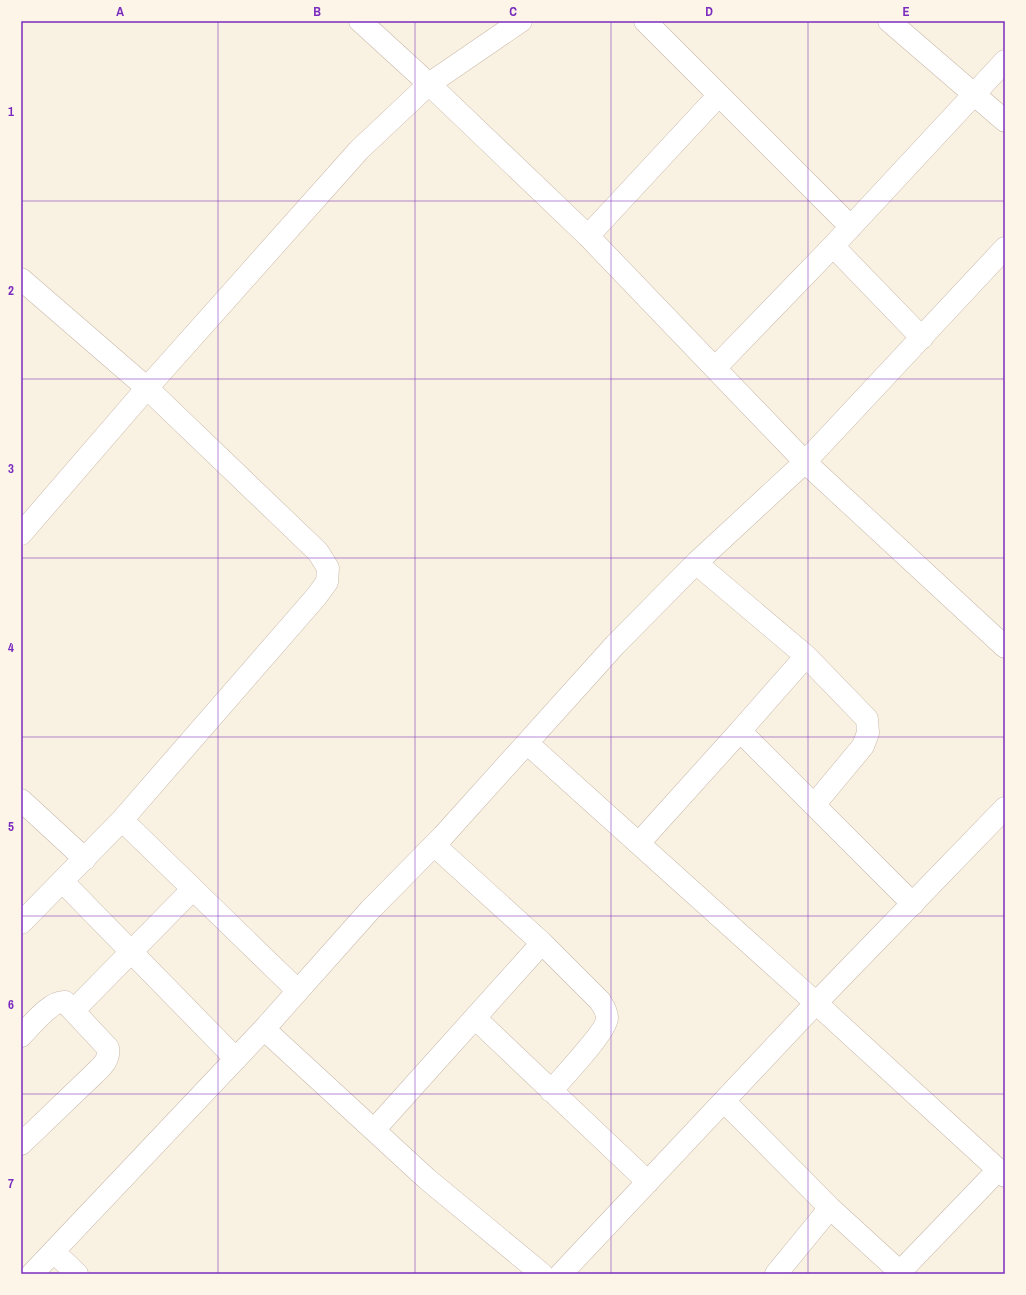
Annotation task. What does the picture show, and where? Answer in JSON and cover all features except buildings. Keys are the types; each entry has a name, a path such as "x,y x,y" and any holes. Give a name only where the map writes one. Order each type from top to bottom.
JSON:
{"street":[{"path":"360,21 430,84 588,236 805,462 943,592 1005,647"},
{"path":"21,534 147,388 359,150 430,84 521,21"},
{"path":"645,21 851,227"},
{"path":"889,21 1005,121"},
{"path":"715,368 851,227 1005,61"},
{"path":"588,236 719,95"},
{"path":"833,246 922,338"},
{"path":"32,1274 264,1029 370,910 434,845 615,645 696,563 805,462 1005,248"},
{"path":"21,279 147,388 318,552 328,568 327,582 294,623 122,820 63,882 21,923"},
{"path":"696,563 806,656 867,719 868,733 862,746 814,805"},
{"path":"638,843 806,656"},
{"path":"740,731 913,904"},
{"path":"527,743 816,1003 1002,1173 899,1273 830,1208 724,1101"},
{"path":"21,800 85,859"},
{"path":"562,1274 816,1003 1005,808"},
{"path":"122,820 192,890 298,991"},
{"path":"434,845 542,943 600,1001 605,1008 607,1018 602,1032 551,1091"},
{"path":"63,882 236,1059"},
{"path":"74,1010 192,890"},
{"path":"374,1130 542,943"},
{"path":"21,1036 46,1011 60,1001 65,1002 108,1048 109,1054 106,1062 21,1144"},
{"path":"475,1018 648,1182"},
{"path":"264,1029 427,1179 542,1274"},
{"path":"776,1274 830,1208"},
{"path":"54,1252 77,1274"}]}
